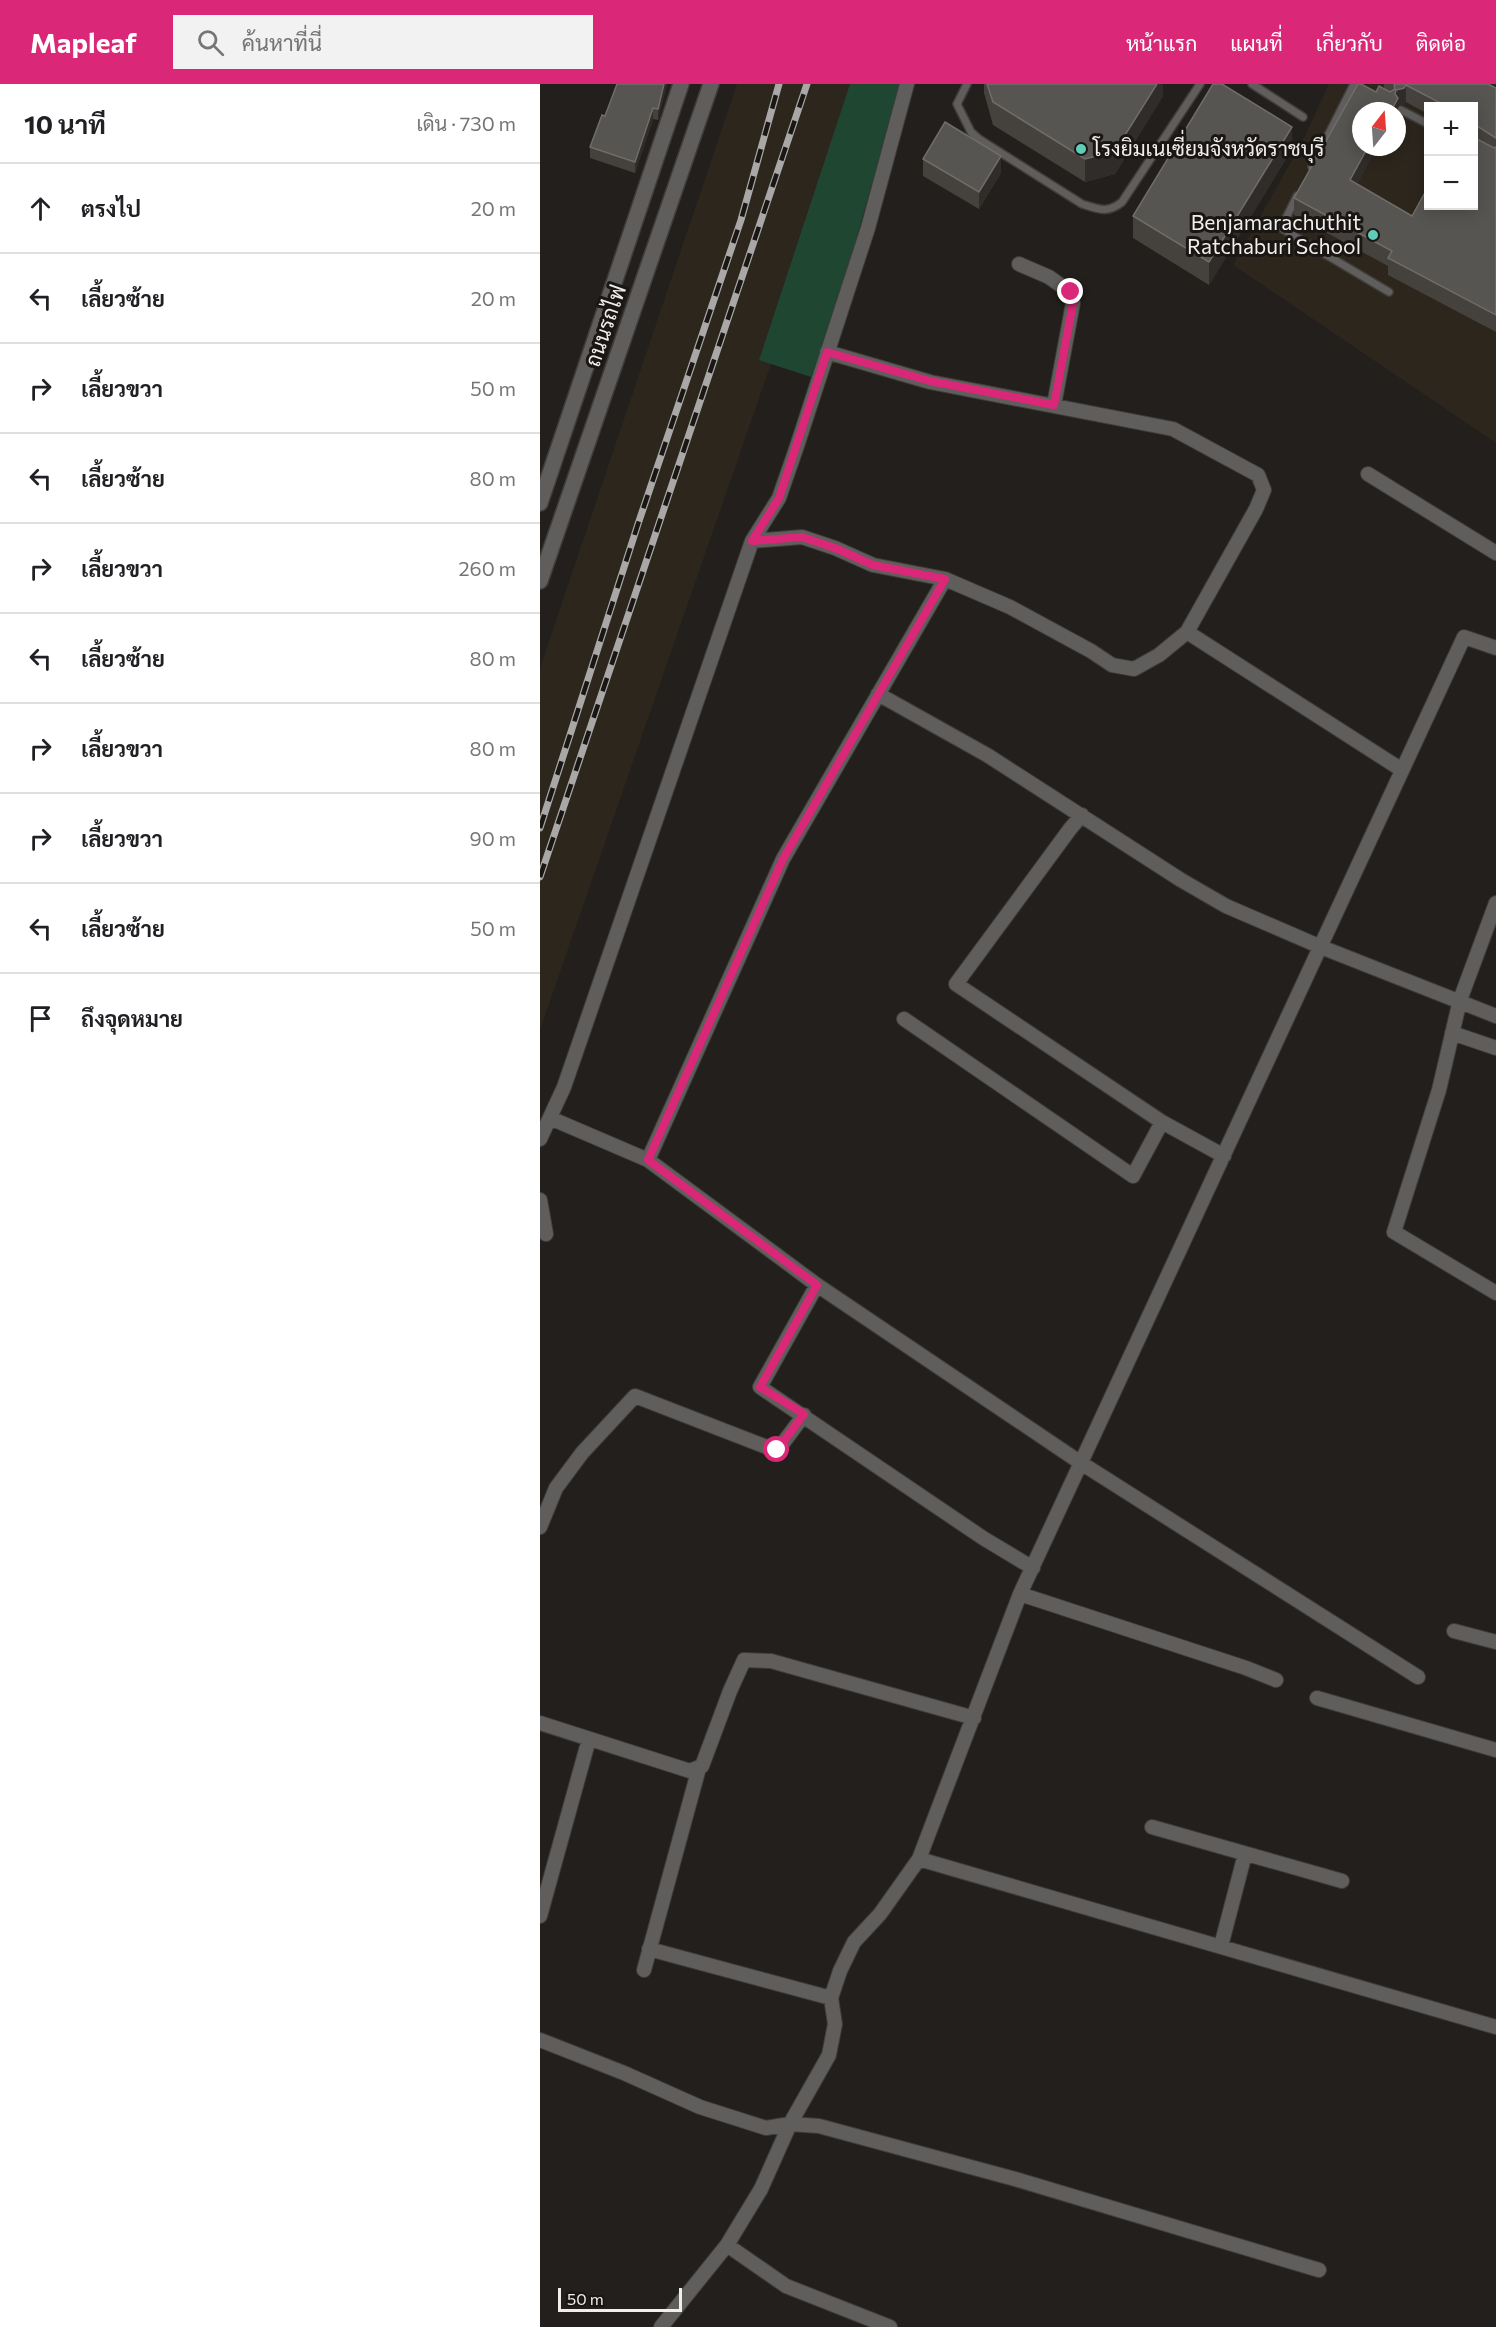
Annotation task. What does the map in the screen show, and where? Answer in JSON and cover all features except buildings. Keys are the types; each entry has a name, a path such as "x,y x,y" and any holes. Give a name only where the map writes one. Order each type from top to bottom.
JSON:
{"street":[{"name":"ถนนรถไฟ","path":"540,503 681,84"},
{"name":"ถนนรถไฟ","path":"540,581 711,84"},
{"path":"540,1138 564,1088 752,541 779,498 868,228 907,84"},
{"path":"1019,264 1049,277 1071,292 1073,303 1054,405"},
{"path":"752,541 802,537 835,548 873,565 945,579 1010,607 1112,665 1134,669 1159,655 1187,632 1256,509 1263,490 1258,475 1173,429 930,381 827,352"},
{"path":"1368,474 1496,553"},
{"path":"648,1160 783,859 945,579"},
{"path":"1187,632 1402,770"},
{"path":"661,2327 727,2245 761,2189 790,2124 828,2055 835,2024 831,1998 840,1971 854,1942 880,1914 919,1859 1020,1594 1464,637 1496,648"},
{"path":"878,694 987,755 1181,880 1226,906 1321,947 1496,1016"},
{"path":"1082,815 956,984 1162,1122 1224,1156"},
{"path":"1496,903 1460,1000 1439,1090 1394,1232 1496,1293"},
{"path":"904,1019 1133,1176 1162,1122"},
{"path":"1452,1033 1496,1048"},
{"path":"550,1118 648,1160 817,1285 1081,1463 1418,1677"},
{"path":"540,1200 546,1234"},
{"path":"817,1285 760,1387 804,1414 983,1538 1033,1568"},
{"path":"540,1527 556,1488 582,1453 635,1396 777,1450 804,1414"},
{"path":"1020,1594 1246,1668 1276,1680"},
{"path":"1454,1631 1496,1642"},
{"path":"644,1970 699,1768 702,1766 744,1660 771,1661 974,1718"},
{"path":"1317,1698 1496,1750"},
{"path":"540,1723 690,1771 699,1768"},
{"path":"540,1916 589,1739"},
{"path":"1152,1827 1342,1881"},
{"path":"1221,1947 1245,1854"},
{"path":"919,1859 1496,2026"},
{"path":"649,1949 831,1998"},
{"path":"540,2040 624,2073 700,2107 766,2128 790,2124 819,2126 1015,2179 1319,2270"},
{"path":"727,2245 786,2286 890,2327"}],"lane":[{"path":"967,84 957,104 971,132 1082,204 1100,210 1113,210 1122,202 1200,84"},
{"path":"1252,84 1303,117"},
{"path":"1307,177 1354,84 1364,89"},
{"path":"1406,113 1424,122"},
{"path":"1302,187 1281,228 1389,292"}],"shaded area":[{"path":"737,84 868,84 540,1030 540,668"},
{"name":"Benjamarachuthit Ratchaburi School","path":"1329,84 1496,84 1496,443 1233,265 1301,144"}],"green space":[{"path":"850,84 900,84 851,258 811,377 759,360"}],"railway":[{"path":"540,828 638,524 741,220 779,84"},
{"path":"540,877 807,84"}],"place":[{"name":"โรงยิมเนเซี่ยมจังหวัดราชบุรี","path":"1081,149"},
{"name":"Benjamarachuthit Ratchaburi School","path":"1373,235"}],"route":[{"path":"777,1450 804,1414 760,1387 817,1285 648,1160 783,859 945,579 873,565 835,548 802,537 752,541 779,498 827,352 930,381 1054,405 1073,303 1071,292"}]}
